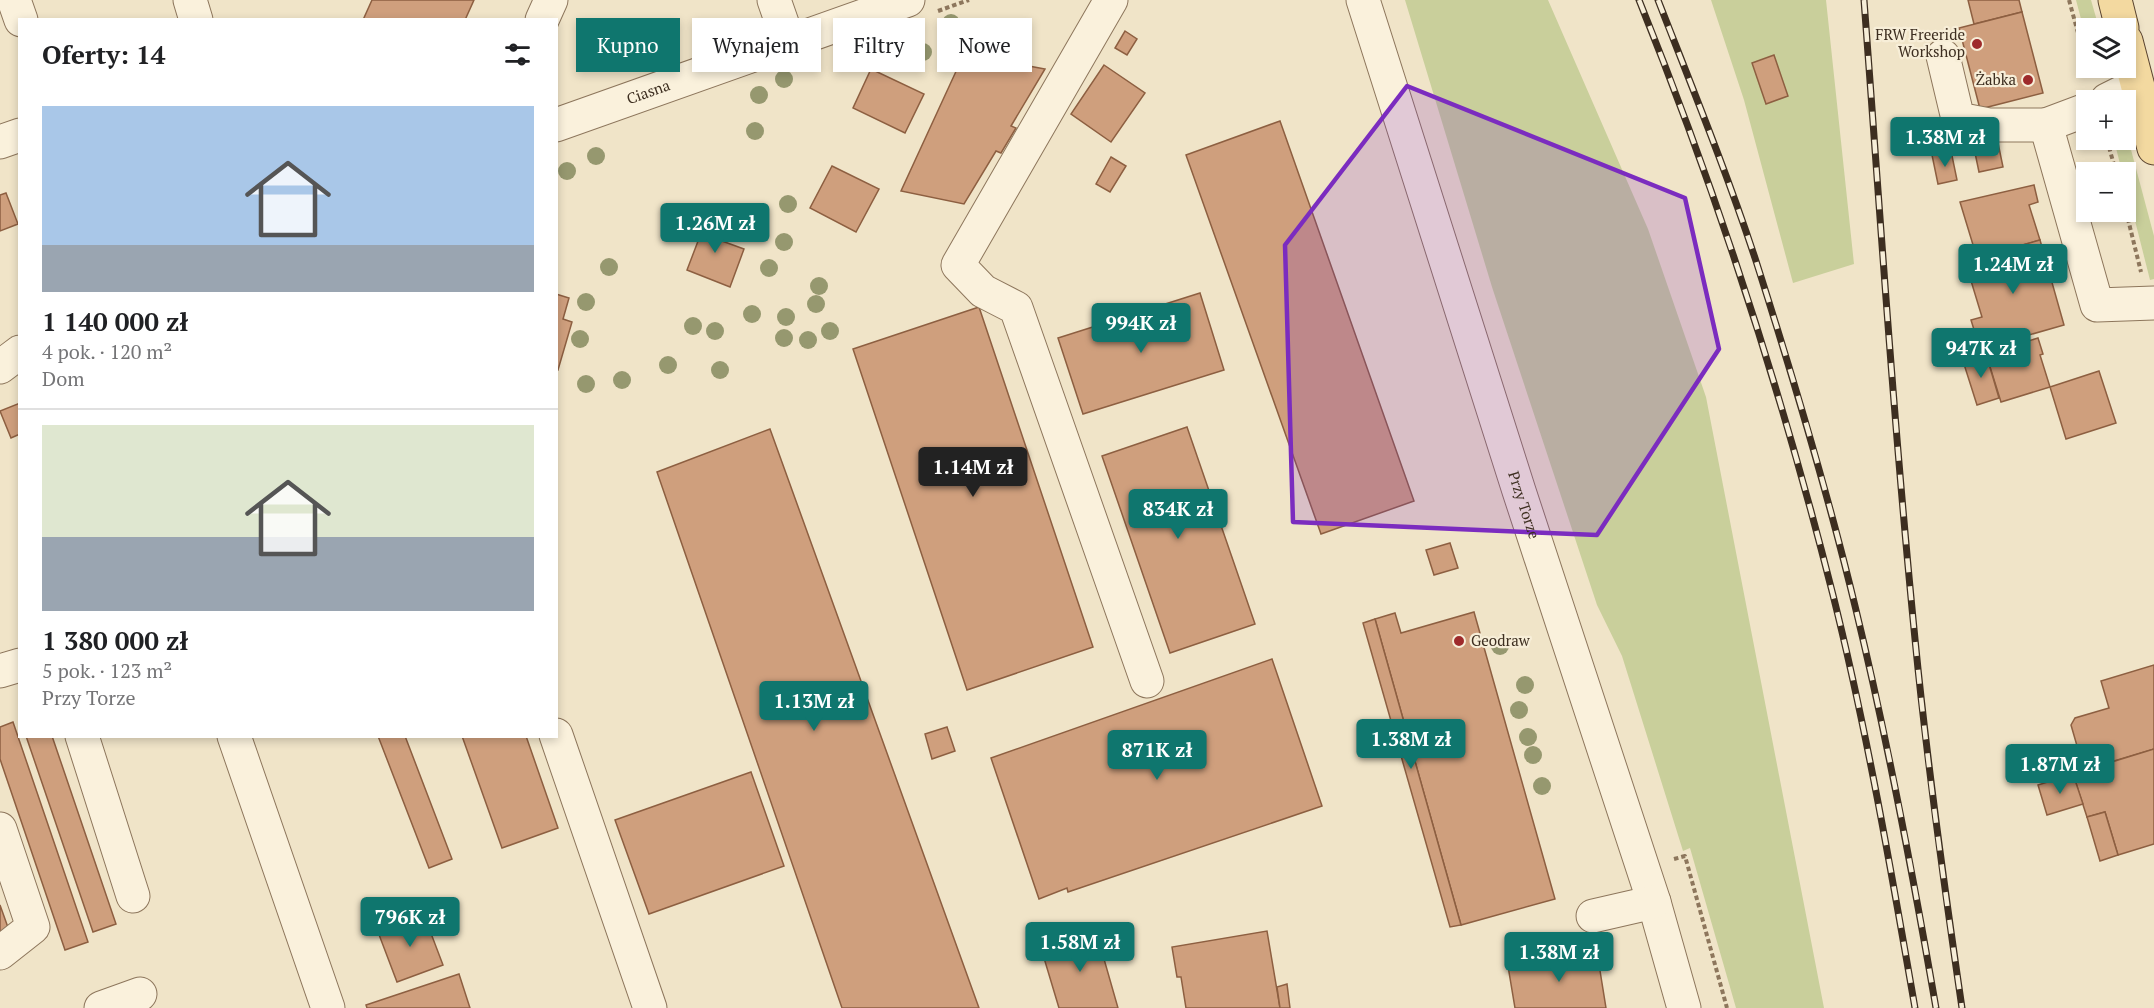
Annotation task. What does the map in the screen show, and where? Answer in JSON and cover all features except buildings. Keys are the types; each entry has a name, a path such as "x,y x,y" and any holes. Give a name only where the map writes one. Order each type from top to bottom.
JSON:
{"main road":[{"path":"2115,0 2120,18"},
{"path":"2134,78 2154,148"}],"street":[{"path":"14,0 20,18"},
{"path":"190,0 195,18"},
{"path":"543,18 551,0"},
{"path":"774,0 780,18"},
{"name":"Ciasna","path":"821,31 908,0"},
{"path":"1111,0 958,266 983,291 1016,308 1147,681"},
{"name":"Przy Torze","path":"1363,0 1519,491 1654,902 1684,1008"},
{"path":"1942,56 1958,119 1989,125 2046,125 2076,114"},
{"name":"Ciasna","path":"558,124 707,72"},
{"path":"2126,90 2136,85"},
{"path":"2046,125 2097,305 2149,292"},
{"path":"0,142 18,136"},
{"path":"0,367 18,354"},
{"path":"0,671 18,666"},
{"path":"83,738 133,896"},
{"path":"235,738 328,1008"},
{"path":"557,738 650,1008"},
{"path":"0,830 33,927 0,953"},
{"path":"1593,916 1654,902"},
{"path":"101,1008 140,994"}],"path":[{"path":"2069,0 2076,26"},
{"path":"2129,222 2149,292"}],"highlighted area":[{"path":"1407,86 1685,198 1719,349 1597,535 1293,522 1285,245"}],"green space":[{"path":"1405,0 1548,0 1648,229 1706,397 1824,1008 1736,1008 1690,848 1683,851 1622,656 1597,605 1492,287"},
{"path":"1711,0 1826,0 1854,264 1793,283 1744,100"},
{"path":"2076,0 2091,0 2096,18 2081,18"},
{"path":"2116,150 2131,150 2134,162 2120,162"},
{"path":"2136,168 2154,236 2154,279 2150,280 2135,222"}],"railway":[{"path":"1639,0 1695,146 1746,294 1813,519 1868,749 1915,1008"},
{"path":"1658,0 1745,228 1822,479 1879,709 1936,1008"},
{"path":"1864,0 1907,559 1936,824 1962,1008"}],"place":[{"name":"FRW Freeride Workshop","path":"1977,44"},
{"name":"Żabka","path":"2028,80"},
{"name":"Geodraw","path":"1459,641"}]}
